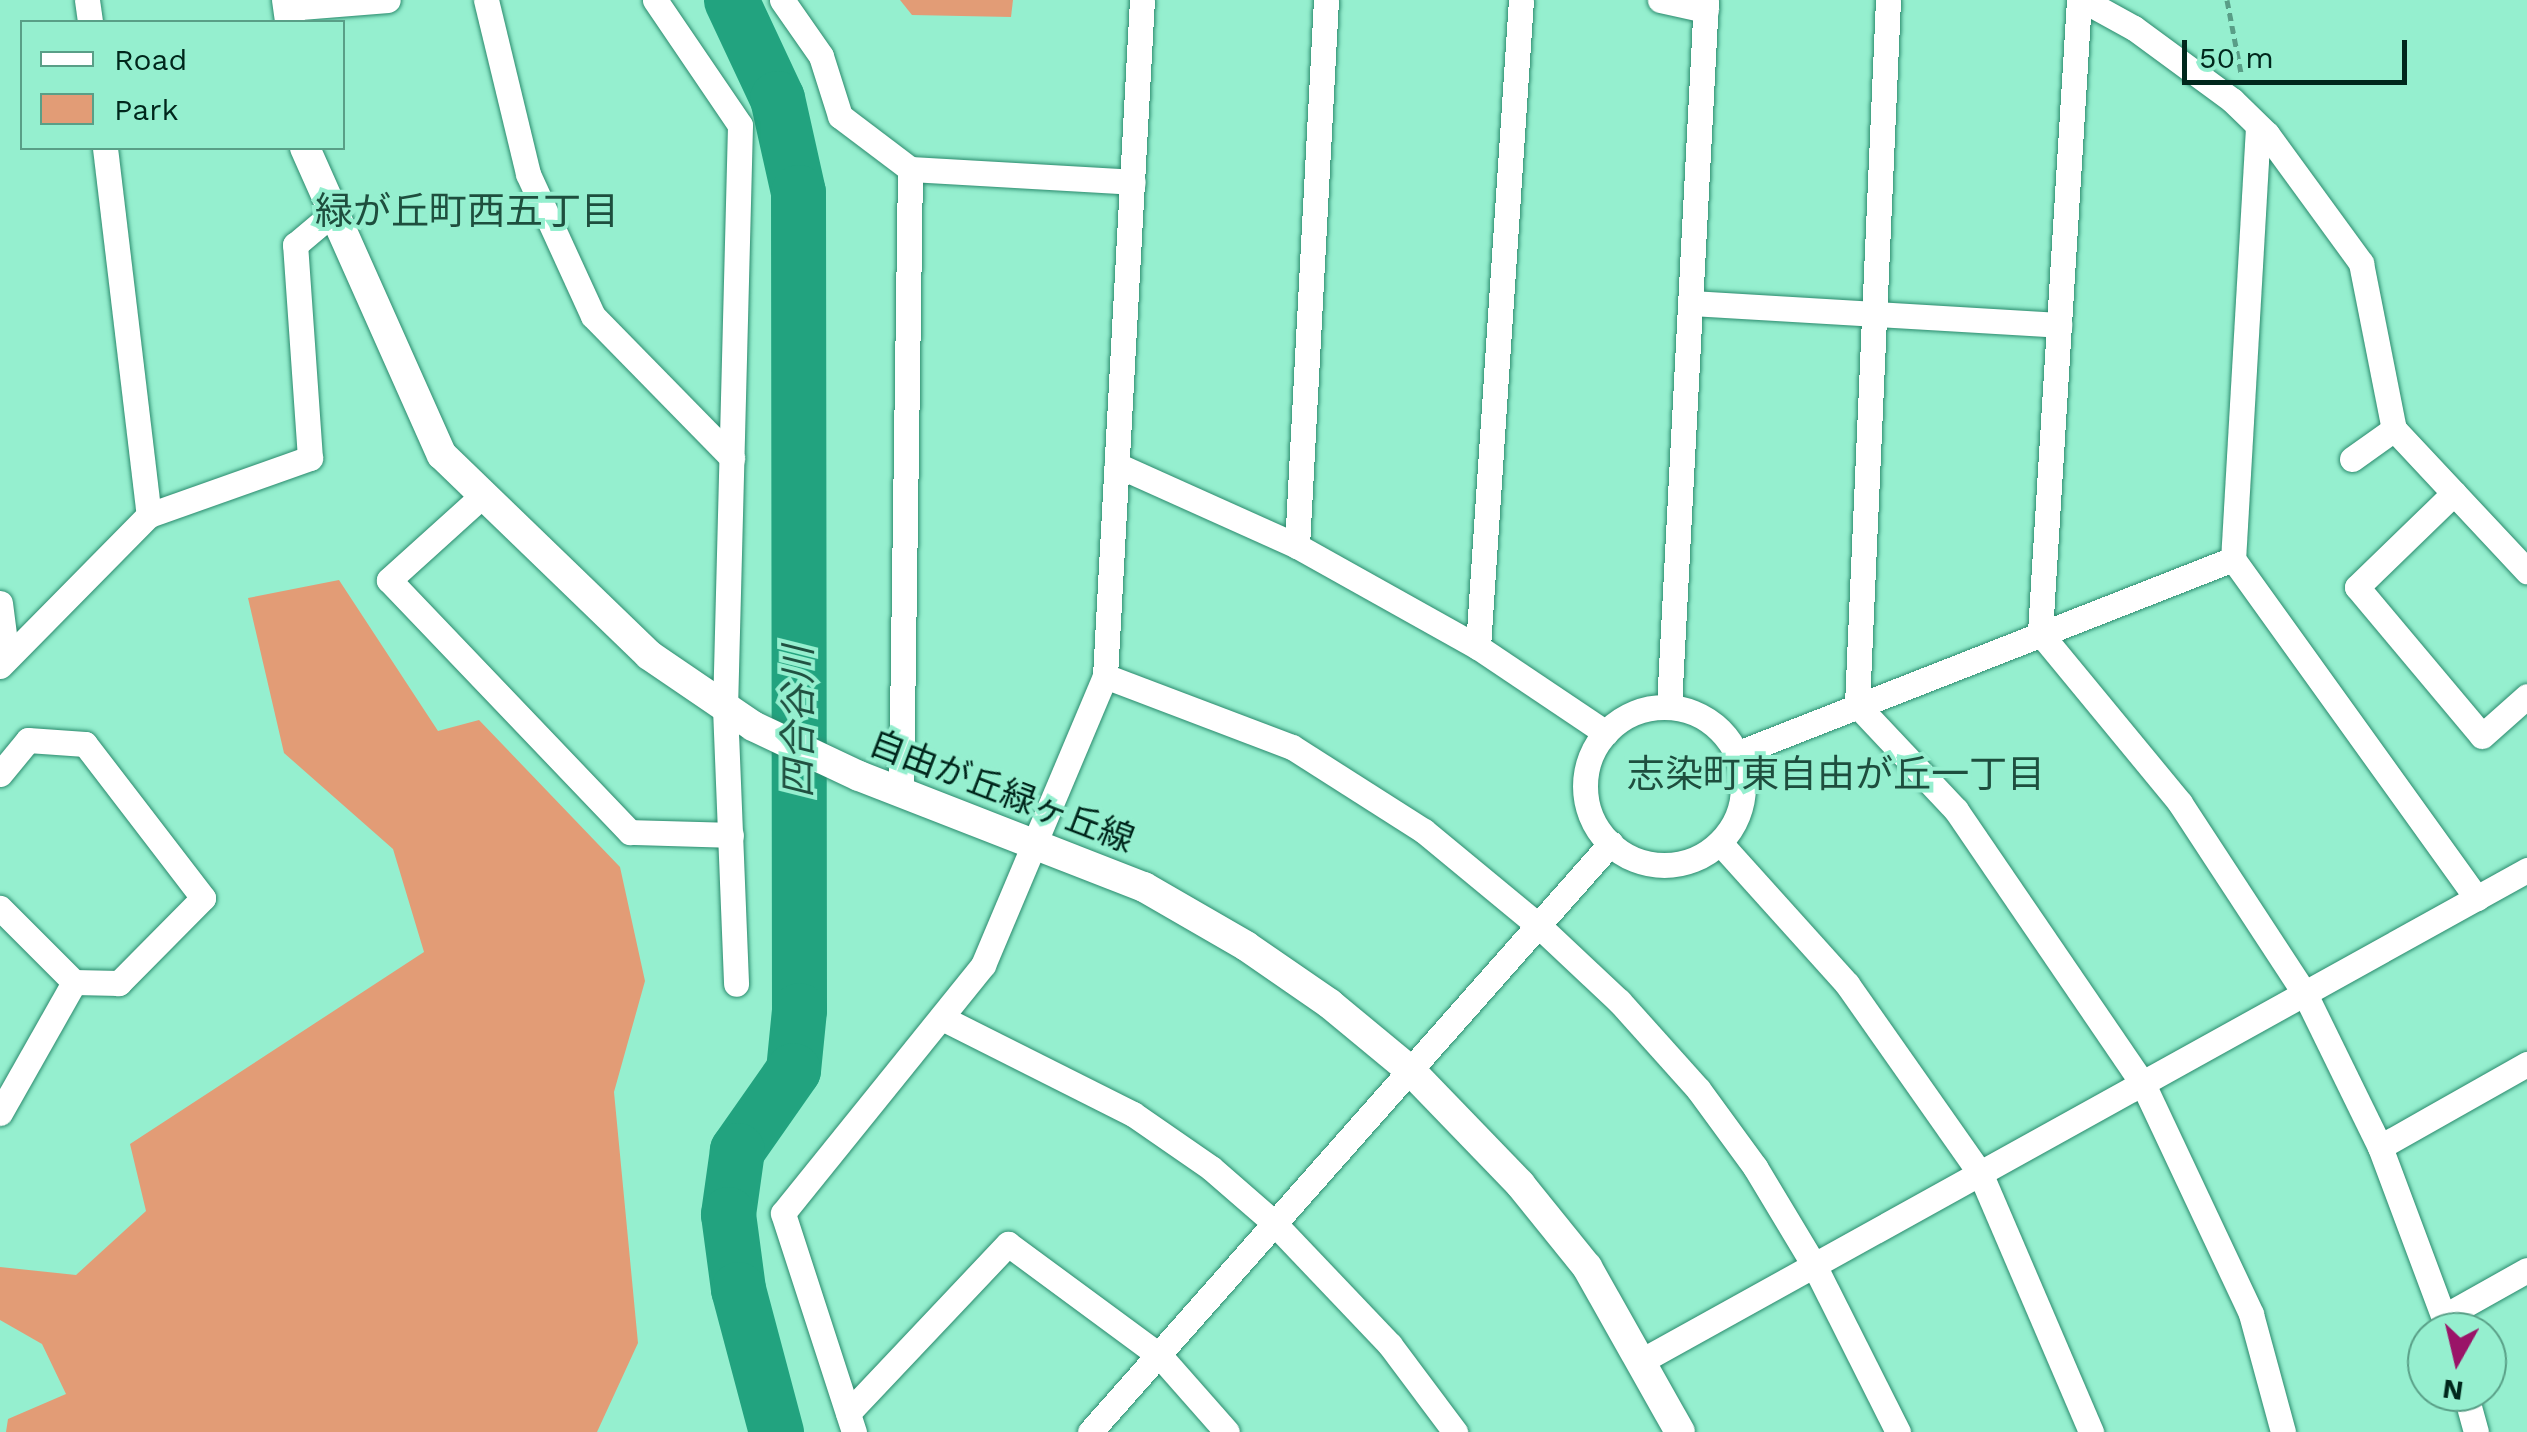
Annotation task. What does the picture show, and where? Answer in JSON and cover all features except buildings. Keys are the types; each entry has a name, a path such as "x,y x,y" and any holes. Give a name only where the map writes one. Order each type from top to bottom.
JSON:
{"street":[{"path":"288,10 388,0"},
{"path":"486,0 528,174 594,316 732,458"},
{"path":"655,0 740,125 725,708 736,984"},
{"path":"782,0 821,56 840,116 910,170 1132,182"},
{"path":"851,1423 783,1213 983,966 1032,840 1106,676 1142,0"},
{"path":"1297,546 1326,0"},
{"path":"1478,647 1521,0"},
{"path":"1660,0 1706,5 1669,706"},
{"path":"1888,0 1857,705 1956,810 2143,1084 2250,1314 2283,1432"},
{"path":"2442,1312 2380,1147 2304,994 2180,803 2040,634 2081,0 2134,28 2232,100 2258,127 2361,264 2394,429 2527,571"},
{"path":"2258,127 2233,558 2477,898"},
{"path":"104,150 149,515"},
{"name":"自由が丘緑ヶ丘線","path":"306,150 442,455 650,655 752,726 859,776 1032,840 1144,887 1246,946 1330,1004 1411,1071 1468,1126 1565,1239 1643,1360 1680,1432"},
{"path":"901,792 910,170"},
{"path":"3,662 149,515 310,458 294,245 333,213"},
{"path":"1690,303 1874,310 2059,325"},
{"path":"2352,459 2394,429"},
{"path":"1117,465 1297,546 1478,647 1606,733"},
{"path":"2454,493 2357,586 2482,736 2527,696"},
{"path":"483,495 390,580 630,832 731,835"},
{"path":"1736,754 2233,558"},
{"path":"0,603 3,662"},
{"path":"1106,676 1292,746 1424,831 1539,926 1619,1001 1698,1089 1755,1167 1815,1268 1898,1432"},
{"path":"1669,706 1695,712 1717,727 1736,754 1743,797 1735,822 1720,842 1698,857 1673,864 1647,863 1611,843 1589,814 1584,788 1588,762 1606,733 1619,720 1643,709 1669,706"},
{"path":"0,774 28,740 85,744 203,898 118,983 74,982 0,908"},
{"path":"1720,842 1848,984 1981,1175 2091,1432"},
{"path":"1090,1432 1160,1356 1272,1221 1411,1071 1611,843"},
{"path":"1643,1360 2527,870"},
{"path":"0,1113 74,982"},
{"path":"942,1018 1132,1114 1211,1168 1272,1221 1390,1346 1455,1432"},
{"path":"2380,1147 2527,1064"},
{"path":"851,1423 1008,1244 1160,1356 1227,1432"},
{"path":"2465,1312 2527,1270"}],"path":[{"path":"2227,0 2242,68 2232,100"}],"green space":[{"path":"900,0 1013,0 1011,17 912,15"},
{"path":"339,580 438,731 479,720 620,867 645,981 614,1092 638,1343 597,1432 6,1432 8,1419 66,1394 42,1344 0,1320 0,1267 76,1275 146,1211 130,1144 424,952 393,849 284,753 248,598"}],"waterway":[{"name":"四合谷川","path":"731,0 777,98 798,192 799,1010 793,1070 737,1150 728,1214 738,1289 776,1432"}],"district":[{"name":"緑が丘町西五丁目","path":"467,212"},
{"name":"志染町東自由が丘一丁目","path":"1836,775"}]}
